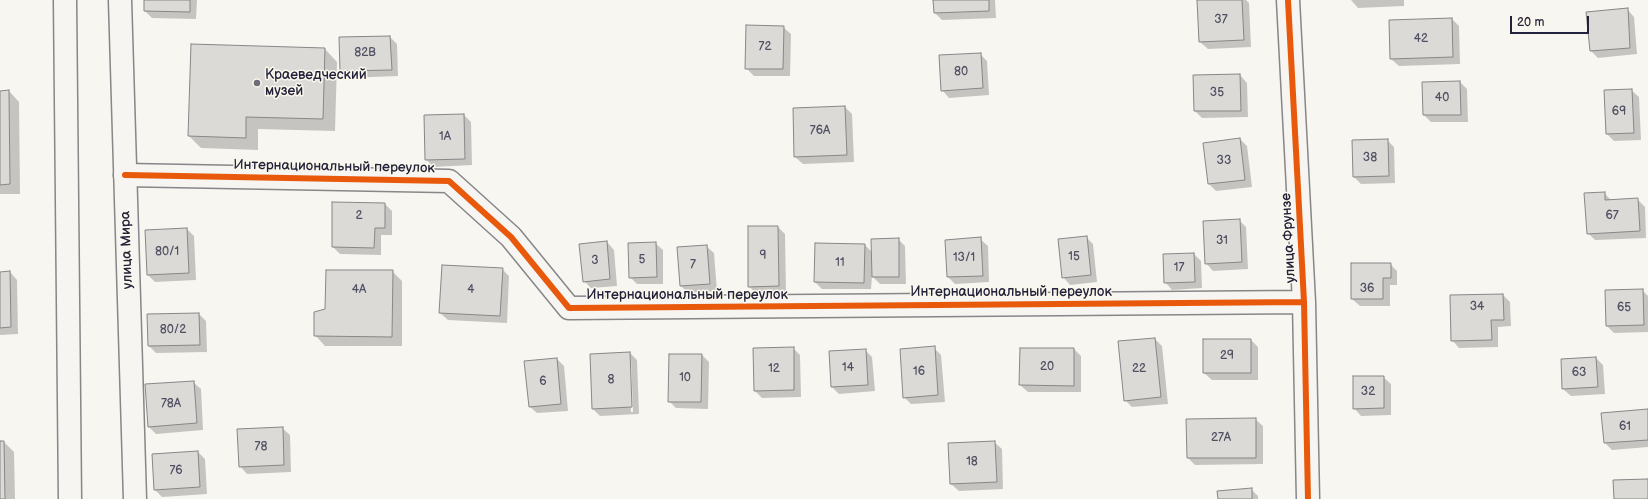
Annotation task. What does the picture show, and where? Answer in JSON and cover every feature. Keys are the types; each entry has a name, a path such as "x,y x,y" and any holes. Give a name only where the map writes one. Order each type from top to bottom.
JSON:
{"street":[{"path":"65,0 70,499"},
{"name":"улица Мира","path":"120,0 135,499"},
{"name":"улица Фрунзе","path":"1288,0 1304,302 1308,499"},
{"name":"Интернациональный переулок","path":"125,175 449,181 511,237 569,308 1304,302"}],"building":[{"path":"144,0 190,0 190,12 144,11"},
{"path":"933,0 989,0 989,11 934,13"},
{"path":"1197,0 1242,0 1244,40 1199,42"},
{"path":"1628,8 1630,48 1590,51 1586,12"},
{"path":"1452,18 1453,57 1390,59 1389,20"},
{"path":"746,25 784,26 783,69 745,69"},
{"path":"390,36 392,70 340,71 339,37"},
{"name":"Краеведческий музей","path":"191,44 325,48 323,119 246,117 246,138 188,136"},
{"path":"981,53 983,88 941,91 939,55"},
{"path":"1240,74 1241,111 1194,111 1193,75"},
{"path":"1460,81 1461,115 1423,115 1422,82"},
{"path":"1632,89 1634,133 1606,134 1604,90"},
{"path":"9,90 10,184 0,185 0,91"},
{"path":"845,106 847,155 794,157 793,108"},
{"path":"464,114 465,159 425,160 424,115"},
{"path":"1240,138 1245,180 1208,184 1203,143"},
{"path":"1388,139 1389,176 1353,177 1352,140"},
{"path":"1605,192 1605,200 1638,198 1640,231 1587,234 1584,193"},
{"path":"332,202 385,203 385,228 375,228 374,248 332,247"},
{"path":"1240,219 1242,262 1205,264 1203,221"},
{"path":"748,226 778,226 779,286 748,287"},
{"path":"187,228 189,273 147,275 145,230"},
{"path":"1087,236 1091,275 1062,278 1058,239"},
{"path":"981,237 983,276 947,277 945,240"},
{"path":"899,238 899,277 872,277 871,239"},
{"path":"607,241 610,279 583,282 579,244"},
{"path":"656,242 657,277 629,278 628,243"},
{"path":"815,243 865,244 864,283 814,282"},
{"path":"707,245 710,284 680,286 677,247"},
{"path":"1194,253 1195,282 1164,283 1163,254"},
{"path":"1351,263 1391,263 1391,278 1383,278 1383,299 1351,299"},
{"path":"442,265 503,268 500,316 439,313"},
{"path":"326,270 393,270 392,337 314,336 314,312 325,309"},
{"path":"10,271 11,327 0,328 0,272"},
{"path":"1643,289 1644,325 1606,326 1605,290"},
{"path":"1503,294 1504,320 1491,320 1492,340 1451,341 1450,295"},
{"path":"199,313 200,345 148,346 147,314"},
{"path":"1155,338 1161,397 1124,401 1118,341"},
{"path":"1203,339 1251,339 1251,373 1203,373"},
{"path":"935,346 938,395 903,398 900,349"},
{"path":"794,347 794,390 754,391 753,348"},
{"path":"1020,348 1074,348 1074,386 1019,385"},
{"path":"866,349 868,385 831,387 829,351"},
{"path":"630,352 632,407 592,409 590,354"},
{"path":"669,354 702,354 701,402 668,402"},
{"path":"1596,357 1598,387 1562,389 1561,359"},
{"path":"557,358 561,404 529,407 524,361"},
{"path":"1353,376 1384,376 1384,408 1353,409"},
{"path":"194,381 197,423 148,427 145,384"},
{"path":"1648,409 1648,440 1604,443 1601,413"},
{"path":"1256,418 1256,458 1187,458 1186,419"},
{"path":"283,427 284,465 239,467 237,429"},
{"path":"0,441 4,441 5,499 0,499"},
{"path":"995,441 997,482 950,484 948,443"},
{"path":"198,451 200,487 154,490 152,454"},
{"path":"1648,479 1648,499 1614,499 1613,480"},
{"path":"1252,488 1252,499 1218,499 1217,491"}],"cycle path":[{"path":"1288,0 1304,302 1308,499"},
{"path":"125,175 449,181 511,237 569,308 1304,302"}],"place":[{"name":"Краеведческий музей","path":"257,83"}]}
